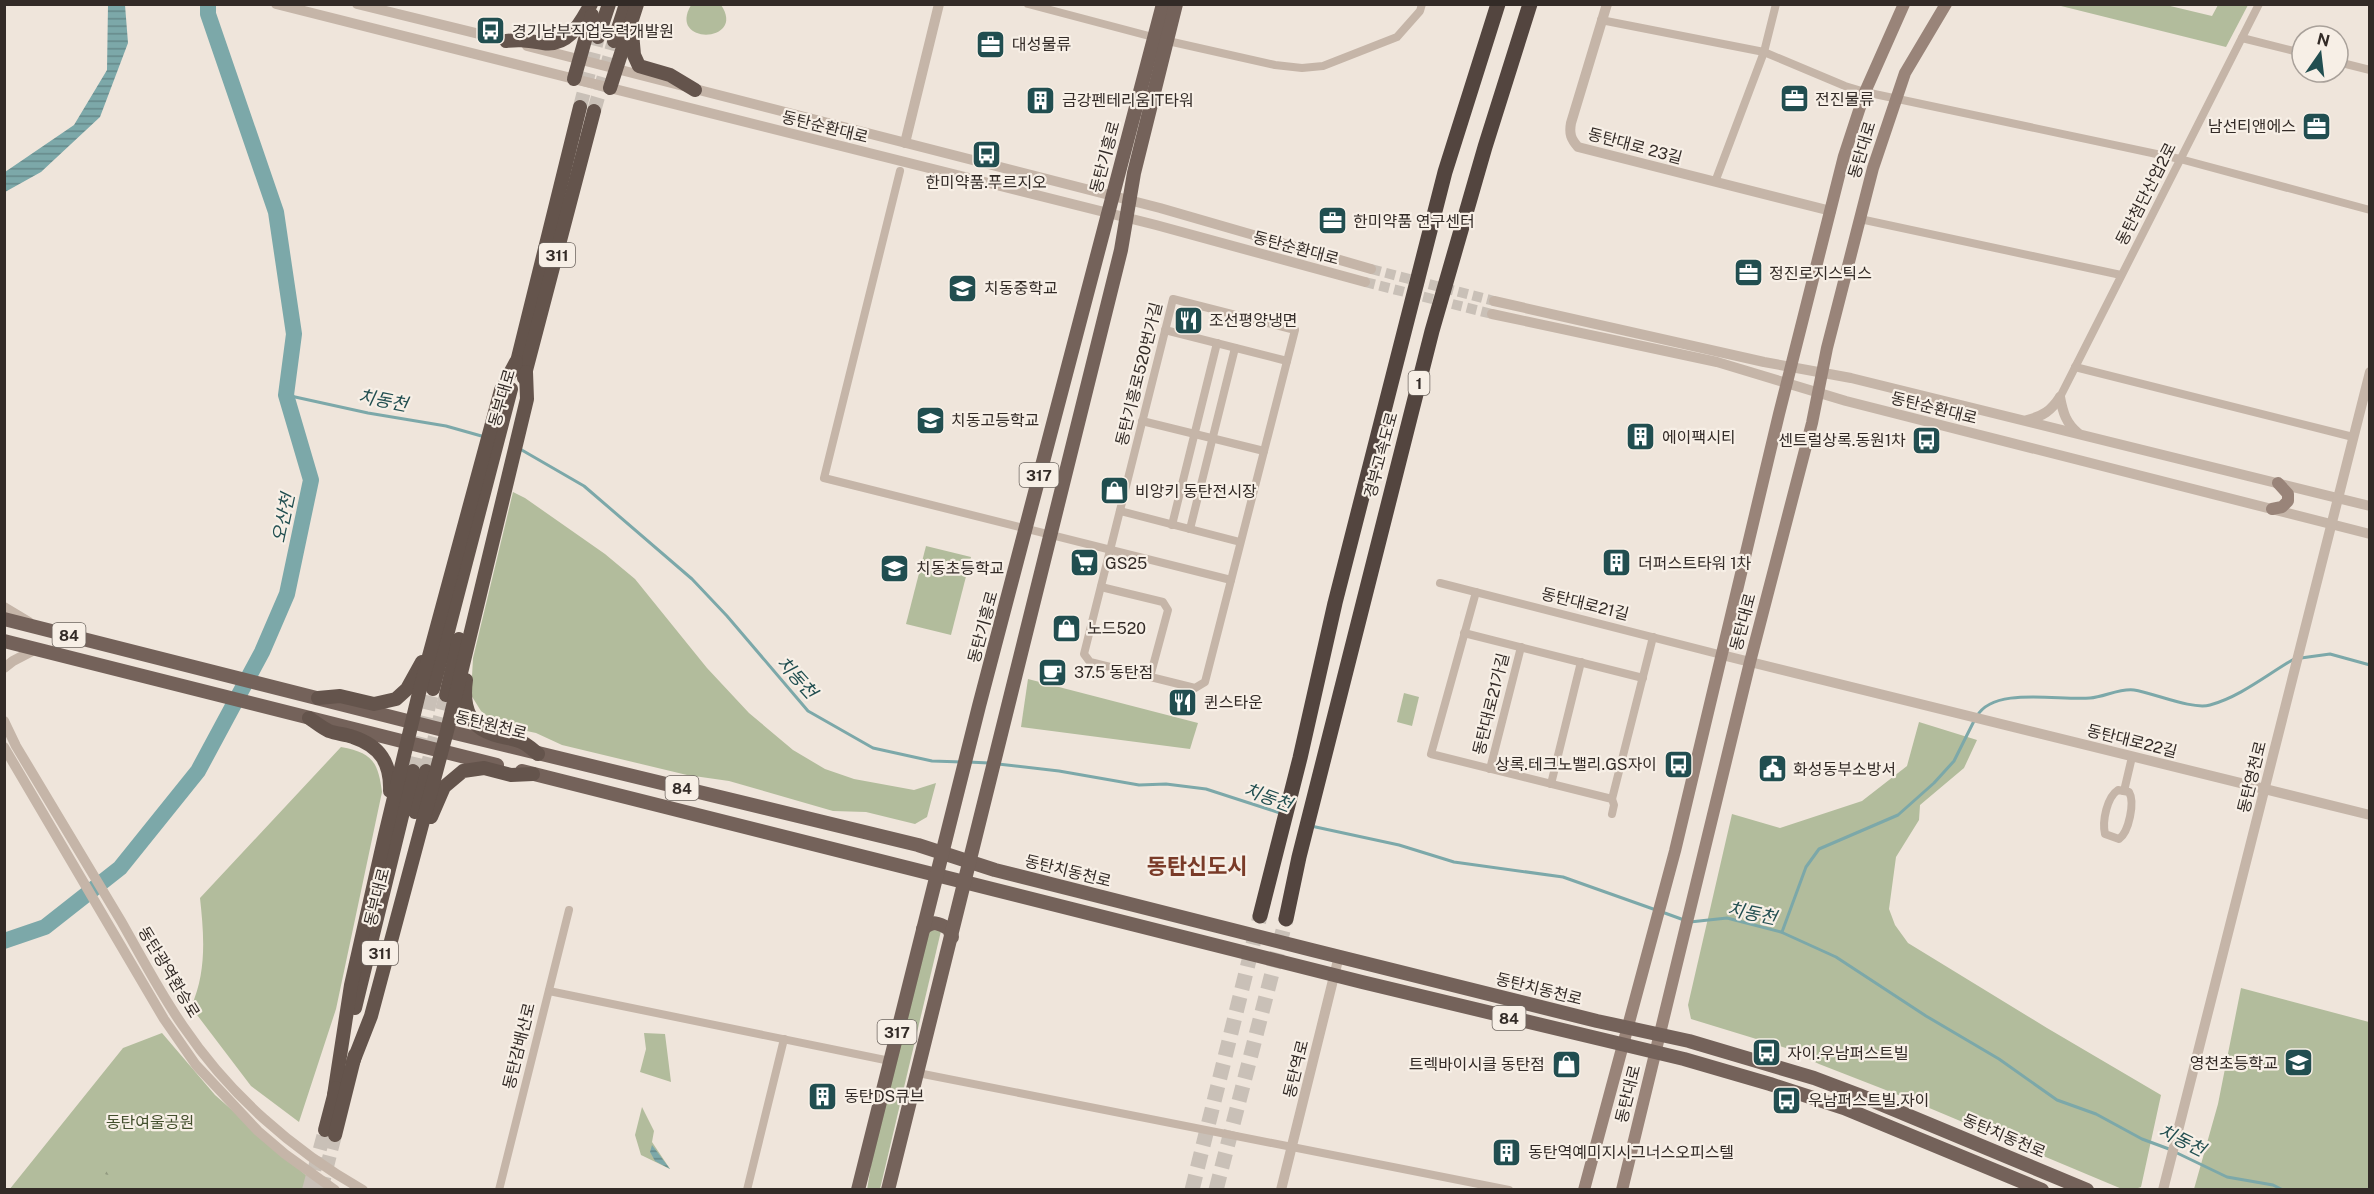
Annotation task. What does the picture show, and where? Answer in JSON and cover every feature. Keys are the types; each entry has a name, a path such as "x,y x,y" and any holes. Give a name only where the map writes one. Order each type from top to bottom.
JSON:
{"highway":[{"path":"506,41 524,38 545,44 559,43 577,29 593,4"},
{"path":"574,79 593,4"},
{"path":"598,37 609,4"},
{"path":"614,41 626,4"},
{"path":"610,88 637,4"},
{"name":"경부고속도로","path":"1260,916 1300,758 1335,603 1444,172 1498,4"},
{"name":"경부고속도로","path":"1286,919 1299,857 1432,331 1485,147 1530,4"},
{"path":"631,22 634,55 639,66 670,75 695,90"},
{"name":"동부대로","path":"440,692 587,109"},
{"path":"334,1095 351,985 412,722 430,654 492,481"},
{"path":"353,1062 371,1016 464,660 492,481"},
{"path":"318,698 340,696 374,704 396,699 407,689 422,661 430,654"},
{"path":"464,660 468,673 464,693 470,719 487,732 520,741 538,754"},
{"path":"309,718 328,730 368,744 384,760 390,776 385,835"},
{"path":"416,845 444,787 462,771 484,768 511,775 533,774"},
{"name":"동부대로","path":"419,771 353,1062 330,1132 334,1095 419,771"}],"main road":[{"name":"동탄기흥로","path":"888,1190 1121,250 1161,39 1163,4"},
{"name":"동탄기흥로","path":"858,1190 979,706 1112,196 1161,39 1176,4"},
{"name":"동탄대로","path":"1584,1190 1676,845 1844,156 1865,92 1904,4"},
{"name":"동탄대로","path":"1622,1190 1873,168 1905,73 1946,4"},
{"path":"2272,509 2282,507 2288,501 2288,494 2278,483"},
{"name":"동탄원천로","path":"4,619 538,754 906,842 970,862"},
{"name":"84","path":"4,641 1335,975 1655,1052 1770,1084 1844,1108 2042,1190"},
{"name":"동탄치동천로","path":"970,862 1339,956 1659,1034 1757,1061 1848,1090 2087,1190"},
{"path":"923,929 928,923 934,922 949,929 952,937"}],"street":[{"name":"동탄순환대로","path":"276,4 1108,213 1365,282"},
{"name":"동탄순환대로","path":"357,4 1112,196 1371,269"},
{"path":"905,143 939,4"},
{"path":"1028,4 1053,7 1161,39 1275,65 1302,68 1323,66 1397,37 1420,11 1422,4"},
{"name":"동탄대로 23길","path":"1607,4 1571,123 1569,133 1572,141 1578,147 1831,211"},
{"path":"1715,182 1764,52 1776,4"},
{"name":"동탄첨단산업2로","path":"2060,398 2259,4"},
{"path":"1601,20 1764,52 1865,92 2180,159 2370,210"},
{"path":"2242,38 2290,50"},
{"path":"2350,65 2370,70"},
{"path":"894,160 900,171 824,478 1231,580"},
{"path":"900,171 911,164"},
{"path":"1860,219 2121,275"},
{"name":"동탄기흥로520번가길","path":"1173,299 1295,330 1287,361 1205,682 1195,688 1090,662 1084,654 1173,299"},
{"name":"동탄순환대로","path":"1494,301 1822,373 2370,506"},
{"name":"동탄순환대로","path":"1492,314 1564,331 1687,355 1788,382 1857,404 2370,534"},
{"path":"1165,330 1287,361"},
{"path":"1172,525 1217,343"},
{"path":"1190,530 1235,348"},
{"path":"2075,367 2353,437"},
{"name":"동탄영천로","path":"2164,1187 2370,372"},
{"path":"2025,421 2046,414 2060,398"},
{"path":"2060,398 2064,417 2069,425 2081,435"},
{"path":"1142,421 1264,451"},
{"path":"1120,511 1240,542"},
{"name":"동탄대로21길","path":"1440,583 1722,655"},
{"path":"1101,587 1163,602 1168,610 1150,677"},
{"name":"동탄대로21가길","path":"1476,592 1431,754 1612,799"},
{"path":"4,607 37,627"},
{"name":"동탄대로21가길","path":"1464,633 1643,678"},
{"path":"1612,814 1614,805 1612,799 1653,637"},
{"name":"동탄대로21가길","path":"1490,769 1521,647"},
{"path":"4,668 36,649"},
{"path":"1722,655 1750,662"},
{"path":"1551,784 1581,662"},
{"name":"동탄대로22길","path":"1750,662 2370,815"},
{"name":"동탄광역환승로","path":"4,721 36,779 184,1027 223,1078 292,1143 363,1190"},
{"name":"동탄광역환승로","path":"4,747 170,1028 216,1089 258,1131 285,1154 335,1190"},
{"path":"2124,791 2132,757"},
{"path":"2118,790 2124,791 2131,795 2133,802 2124,834 2119,839 2113,838 2105,834 2103,826 2112,795 2118,790"},
{"name":"동탄감배산로","path":"499,1190 569,910"},
{"name":"동탄역로","path":"1281,1190 1339,956"},
{"path":"549,991 890,1060"},
{"path":"747,1190 784,1039"},
{"path":"918,1073 1509,1190"}],"green space":[{"path":"691,5 721,5 726,18 724,27 717,33 707,35 689,28 686,18"},
{"path":"2057,5 2166,5 2212,16 2218,5 2248,5 2226,47"},
{"path":"513,492 605,554 635,579 707,668 749,713 793,750 825,769 854,779 914,790 936,783 927,817 915,824 866,812 833,811 729,781 687,775 562,745 536,733 508,727 492,720 481,711 471,695 473,658"},
{"path":"926,546 971,557 951,635 906,624"},
{"path":"1028,679 1198,723 1190,749 1021,727"},
{"path":"1404,693 1419,697 1412,726 1397,722"},
{"path":"1919,722 1977,740 1964,768 1920,805 1919,820 1896,857 1889,909 1895,925 1908,943 2161,1095 2141,1187 2122,1189 1819,1064 1786,1048 1691,1019 1688,1005 1732,814 1780,828 1862,801 1907,766"},
{"path":"341,747 360,752 372,760 378,773 382,792 336,1009 299,1122 251,1086 191,1007 202,967 200,898"},
{"path":"932,930 941,931 880,1189 867,1190 874,1146 926,933"},
{"name":"영천초등학교","path":"2241,988 2369,1022 2369,1189 2194,1189 2218,1104"},
{"name":"동탄여울공원","path":"162,1033 215,1095 317,1185 316,1190 9,1190 123,1048"},
{"path":"644,1033 665,1034 671,1082 640,1072 646,1049"},
{"path":"642,1107 654,1131 652,1142 670,1169 641,1155 635,1135"},
{"path":"109,1159 117,1167 109,1175 101,1167"}],"water":[{"path":"108,5 125,5 128,43 100,117 41,172 5,192 5,172 74,125 107,70"},
{"path":"652,1145 670,1169 655,1161 650,1152"}],"waterway":[{"name":"오산천","path":"4,941 45,927 120,868 198,771 262,652 287,594 311,480 286,395 294,334 276,212 208,14 208,4"},
{"name":"치동천","path":"286,395 368,413 446,426 485,437"},
{"name":"치동천","path":"520,449 584,486 692,579 727,616 808,711 873,748 932,761 962,762"},
{"path":"2301,658 2330,654 2370,665"},
{"path":"1977,716 1986,707 2012,698 2090,698 2129,690 2193,705 2210,705 2243,691 2294,659"},
{"path":"1782,932 1806,867 1819,849 1898,815 1934,783 1954,761 1974,721"},
{"name":"치동천","path":"968,762 989,763"},
{"name":"치동천","path":"998,764 1059,771 1139,785 1166,784 1206,789 1280,813"},
{"name":"치동천","path":"1311,826 1399,845 1454,862 1563,877 1656,910"},
{"name":"치동천","path":"1662,912 1684,920"},
{"name":"치동천","path":"1690,922 1727,918 1781,932 1836,957 1926,1016 1999,1059 2057,1100 2096,1114 2142,1139 2169,1149"},
{"name":"치동천","path":"2175,1152 2227,1177 2273,1185 2283,1190"}],"tunnel":[{"path":"580,107 598,37"},
{"path":"594,111 614,41"},
{"path":"1371,269 1494,301"},
{"path":"1365,282 1492,314"},
{"path":"413,771 433,689"},
{"path":"426,771 446,695"},
{"path":"1192,1190 1260,916"},
{"path":"1216,1190 1286,919"},
{"path":"309,1190 325,1130"},
{"path":"321,1190 335,1135"}],"place":[{"name":"경기남부직업능력개발원","path":"491,31"},
{"name":"대성물류","path":"991,44"},
{"name":"전진물류","path":"1794,99"},
{"name":"금강펜테리움IT타워","path":"1041,100"},
{"name":"남선티앤에스","path":"2317,126"},
{"name":"한미약품.푸르지오","path":"986,154"},
{"name":"한미약품 연구센터","path":"1332,221"},
{"name":"정진로지스틱스","path":"1748,273"},
{"name":"치동중학교","path":"963,288"},
{"name":"조선평양냉면","path":"1188,320"},
{"name":"치동고등학교","path":"930,420"},
{"name":"에이팩시티","path":"1641,437"},
{"name":"센트럴상록.동원1차","path":"1927,440"},
{"name":"비앙키 동탄전시장","path":"1114,491"},
{"name":"GS25","path":"1084,563"},
{"name":"더퍼스트타워 1차","path":"1617,563"},
{"name":"치동초등학교","path":"895,568"},
{"name":"노드520","path":"1066,628"},
{"name":"37.5 동탄점","path":"1053,672"},
{"name":"퀸스타운","path":"1183,702"},
{"name":"상록.테크노밸리.GS자이","path":"1678,764"},
{"name":"화성동부소방서","path":"1772,769"},
{"name":"자이.우남퍼스트빌","path":"1766,1053"},
{"name":"영천초등학교","path":"2299,1063"},
{"name":"트렉바이시클 동탄점","path":"1566,1064"},
{"name":"동탄DS큐브","path":"823,1096"},
{"name":"우남퍼스트빌.자이","path":"1787,1100"},
{"name":"동탄역예미지시그너스오피스텔","path":"1507,1152"}],"district":[{"name":"동탄신도시","path":"1197,866"}]}
